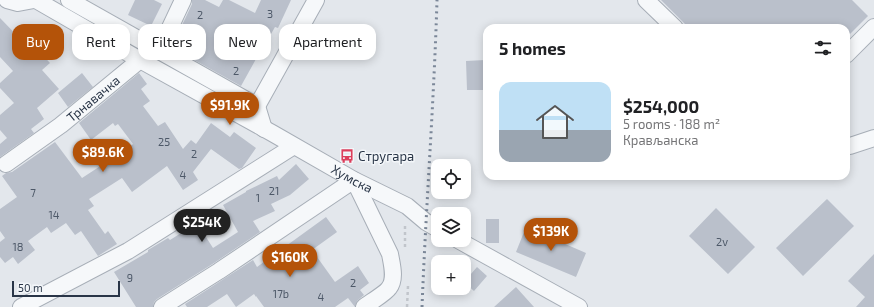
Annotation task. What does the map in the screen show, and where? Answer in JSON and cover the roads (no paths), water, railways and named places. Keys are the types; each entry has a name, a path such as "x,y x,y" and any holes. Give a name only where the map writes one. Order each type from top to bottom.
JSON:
{"street":[{"name":"Хумска","path":"7,0 18,4 35,0 138,59"},
{"path":"172,24 183,0"},
{"path":"264,129 258,106 316,0"},
{"path":"646,0 672,24"},
{"path":"74,1 138,39"},
{"path":"850,51 874,27"},
{"name":"Хумска","path":"140,60 354,180 407,206 431,225"},
{"name":"Трнавачка","path":"6,164 61,125 140,60"},
{"path":"175,60 258,106"},
{"path":"850,146 874,138"},
{"path":"21,307 128,251 294,146"},
{"path":"162,307 219,271 354,180 390,254 393,279 389,289 364,307"},
{"path":"469,247 559,303 579,307"}],"railway":[{"path":"422,307 437,0"}],"place":[{"name":"Стругара","path":"347,156"}]}
